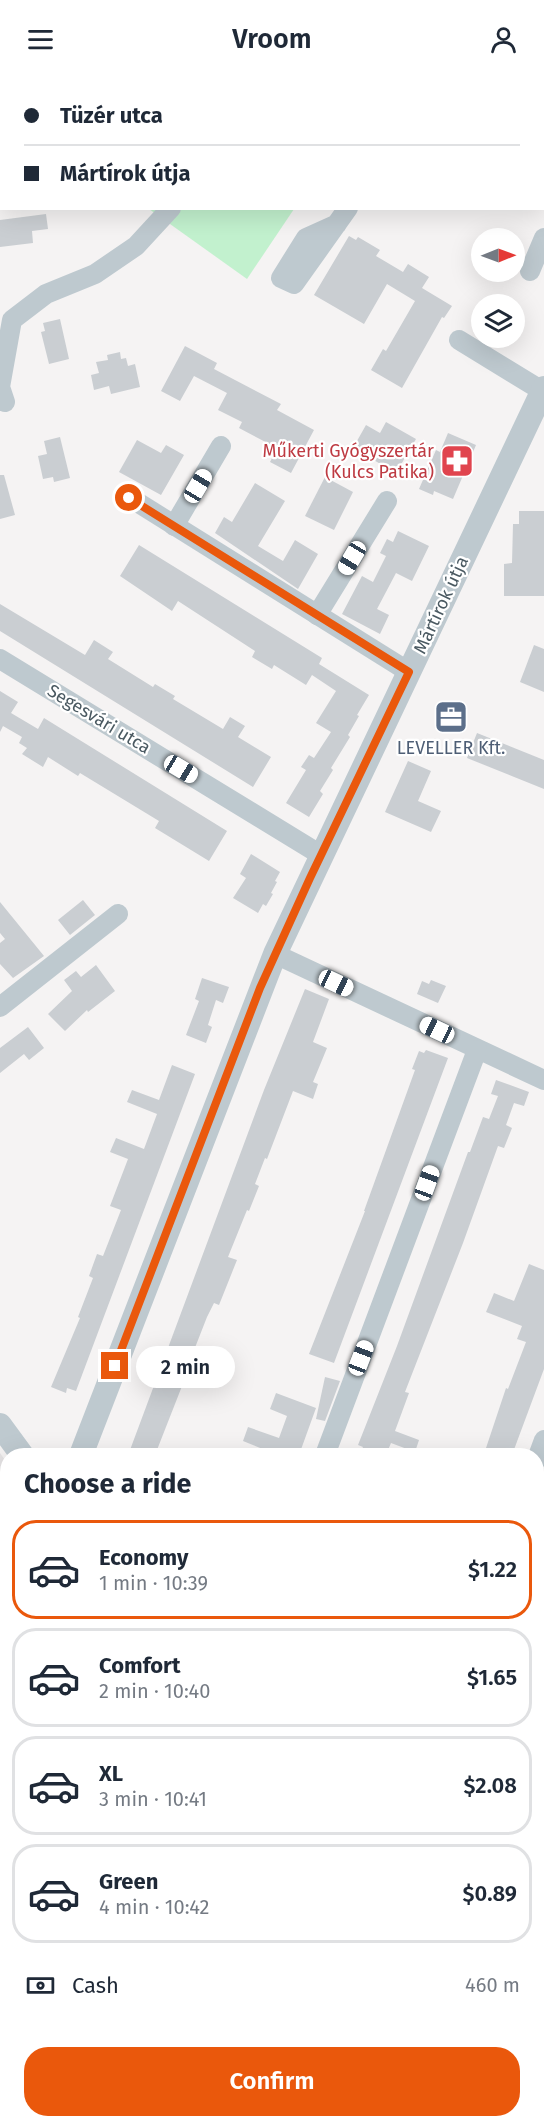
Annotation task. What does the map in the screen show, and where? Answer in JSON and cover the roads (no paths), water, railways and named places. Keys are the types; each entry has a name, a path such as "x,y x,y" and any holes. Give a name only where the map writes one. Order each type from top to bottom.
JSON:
{"street":[{"path":"5,402 0,387 12,320 46,294 95,274 136,246 169,210"},
{"path":"530,271 544,238"},
{"path":"459,340 544,391"},
{"name":"Mártírok útja","path":"84,1448 275,954 544,391"},
{"path":"174,526 221,446"},
{"path":"129,498 409,672"},
{"path":"317,615 387,501"},
{"name":"Segesvári utca","path":"0,659 321,855"},
{"path":"0,1007 118,914"},
{"path":"275,954 544,1080"},
{"path":"328,1448 477,1050"},
{"path":"0,1425 17,1448"}],"place":[{"name":"Műkerti Gyógyszertár (Kulcs Patika)","path":"457,461"},
{"name":"LEVELLER Kft.","path":"451,717"}]}
